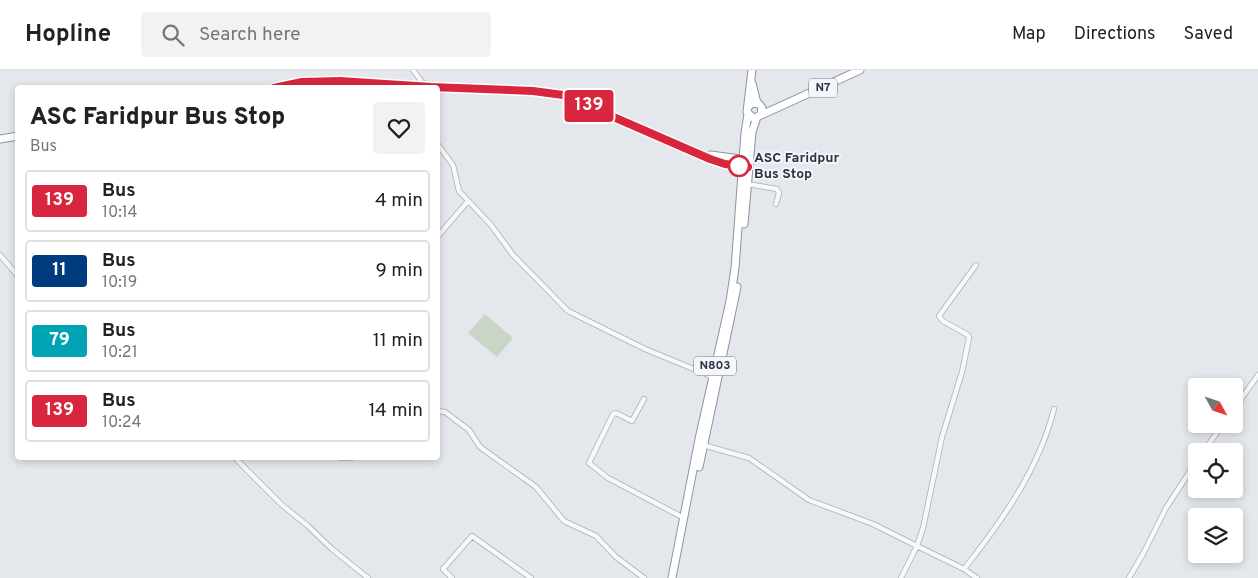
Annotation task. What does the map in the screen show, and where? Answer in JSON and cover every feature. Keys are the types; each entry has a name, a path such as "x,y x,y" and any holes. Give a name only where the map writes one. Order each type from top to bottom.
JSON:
{"highway":[{"name":"N7","path":"758,117 856,71"},
{"path":"752,74 762,112 758,117 753,118 748,114 748,96 752,74"},
{"path":"288,85 302,82 340,81 397,85"},
{"path":"440,88 533,91 563,95 725,164 746,163"},
{"name":"N7","path":"749,106 752,103 786,105"},
{"name":"N803","path":"672,578 679,554 713,386 740,269 747,184 745,134 748,114"},
{"name":"N803","path":"677,578 684,518 703,445 713,377 720,354 735,268 746,163 752,132 758,117"},
{"path":"0,139 15,136"}],"street":[{"path":"413,70 424,85"},
{"path":"440,148 453,165 459,190 491,225 513,255 568,311 645,349 713,377"},
{"path":"747,184 777,189 779,193 776,204"},
{"path":"440,234 468,201"},
{"path":"0,255 15,272"},
{"path":"902,578 923,528 942,437 962,372 969,338 964,332 943,321 939,316 976,265"},
{"path":"1243,396 1258,375"},
{"path":"644,398 632,421 616,413 613,414 589,463 608,478 684,518"},
{"path":"964,569 1004,515 1022,486 1042,448 1054,409"},
{"path":"440,411 445,412 469,430 480,447 536,487 564,521 596,536 616,557 644,578"},
{"path":"703,445 749,458 809,500 873,524 964,569 978,578"},
{"path":"237,460 282,505 368,578"},
{"path":"1129,578 1166,508 1188,474"},
{"path":"452,578 443,571 444,568 472,536 531,578"}],"green space":[{"path":"485,314 513,338 497,357 468,333"}],"bus line":[{"name":"139","path":"288,85 302,82 340,81 408,85"},
{"name":"139","path":"440,87 533,91 563,95 710,159 725,164 748,167"}],"place":[{"name":"ASC Faridpur Bus Stop","path":"739,166"}]}
